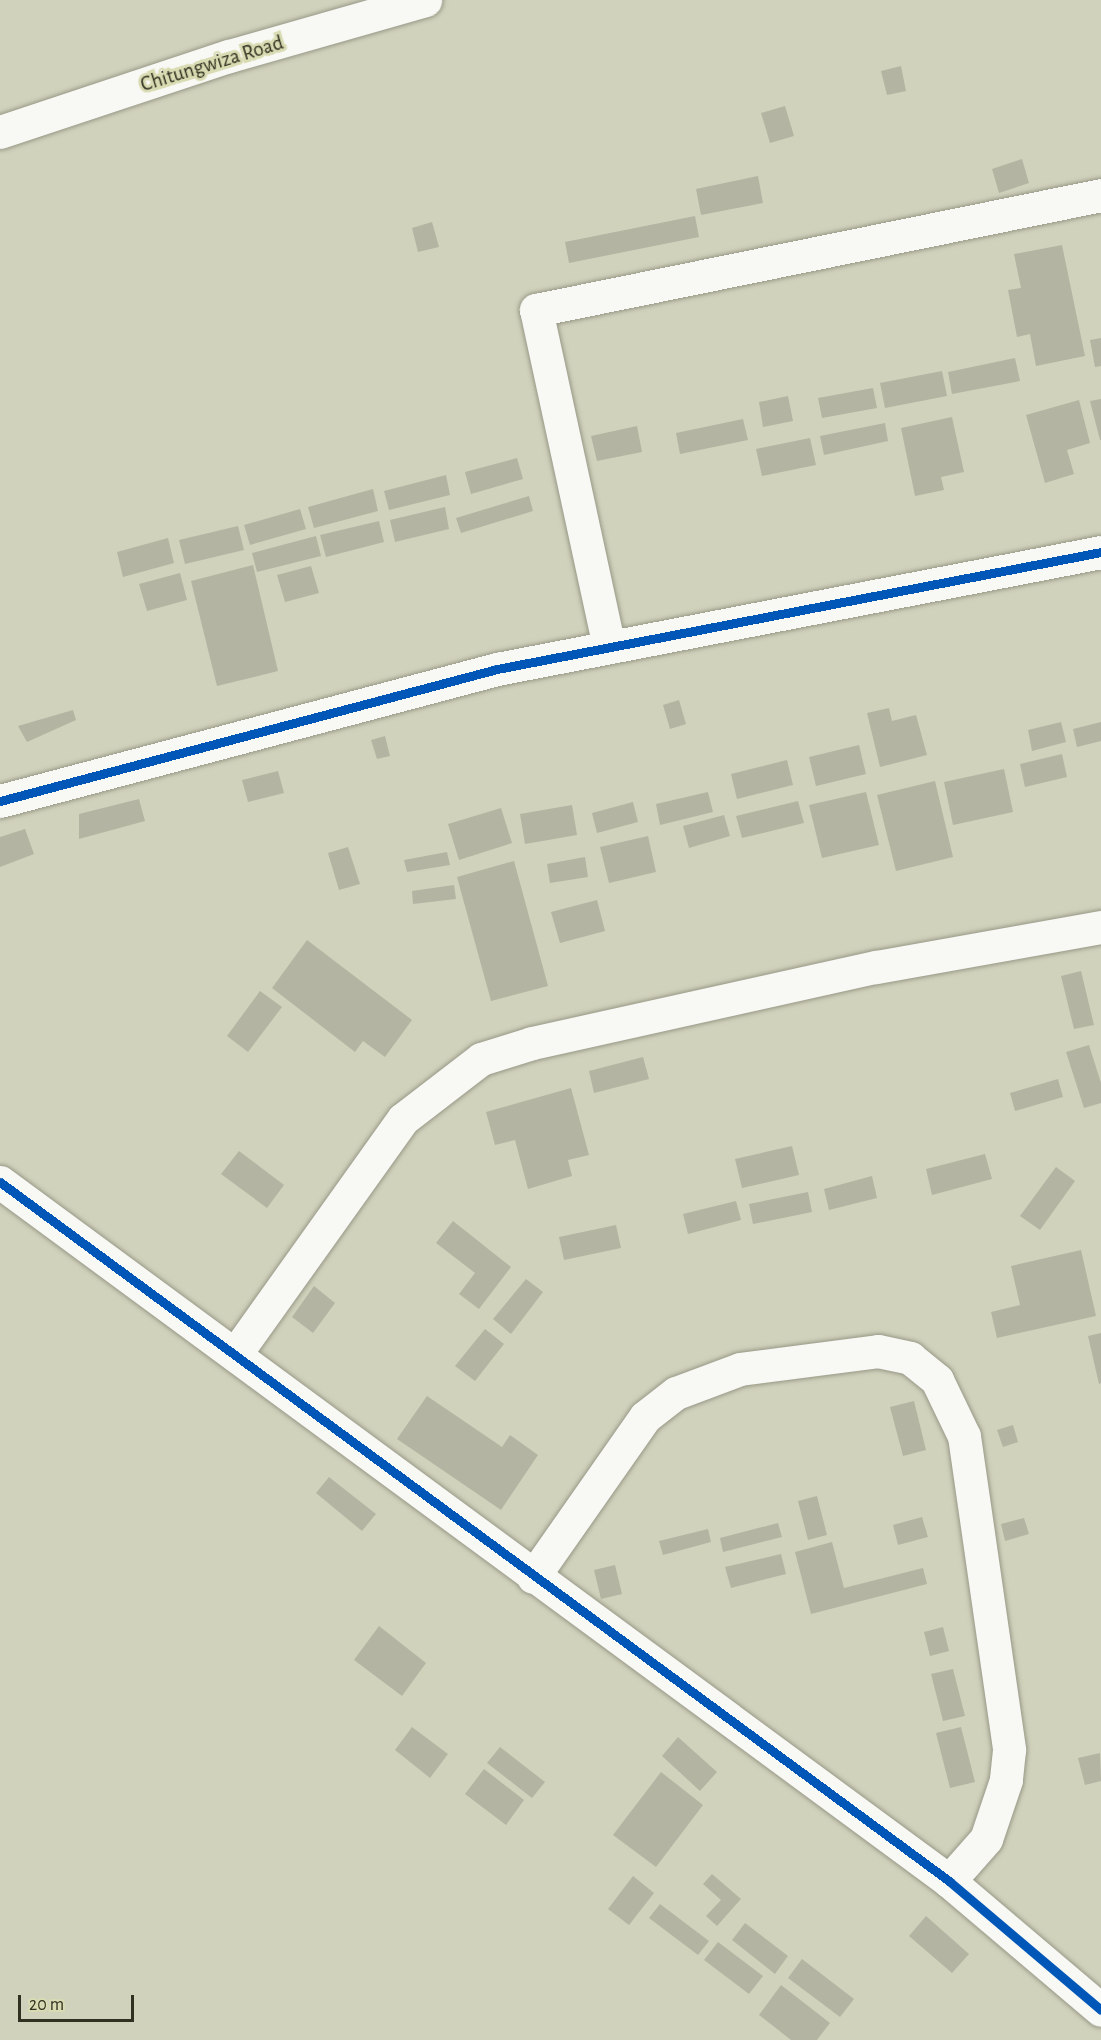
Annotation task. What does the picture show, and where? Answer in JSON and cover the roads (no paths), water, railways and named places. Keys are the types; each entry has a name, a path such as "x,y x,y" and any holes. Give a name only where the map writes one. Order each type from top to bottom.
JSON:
{"street":[{"name":"Chitungwiza Road","path":"0,132 229,57 425,0"},
{"path":"609,647 536,310 1101,195"},
{"path":"0,801 442,682 609,647 1101,552"},
{"path":"236,1353 403,1119 481,1059 532,1042 865,969 1101,927"},
{"path":"0,1182 236,1353 533,1577 949,1881 1101,2010"},
{"path":"533,1577 645,1417 676,1393 740,1369 878,1351 910,1358 938,1380 964,1436 1009,1750 1006,1780 986,1839 949,1881"}]}
